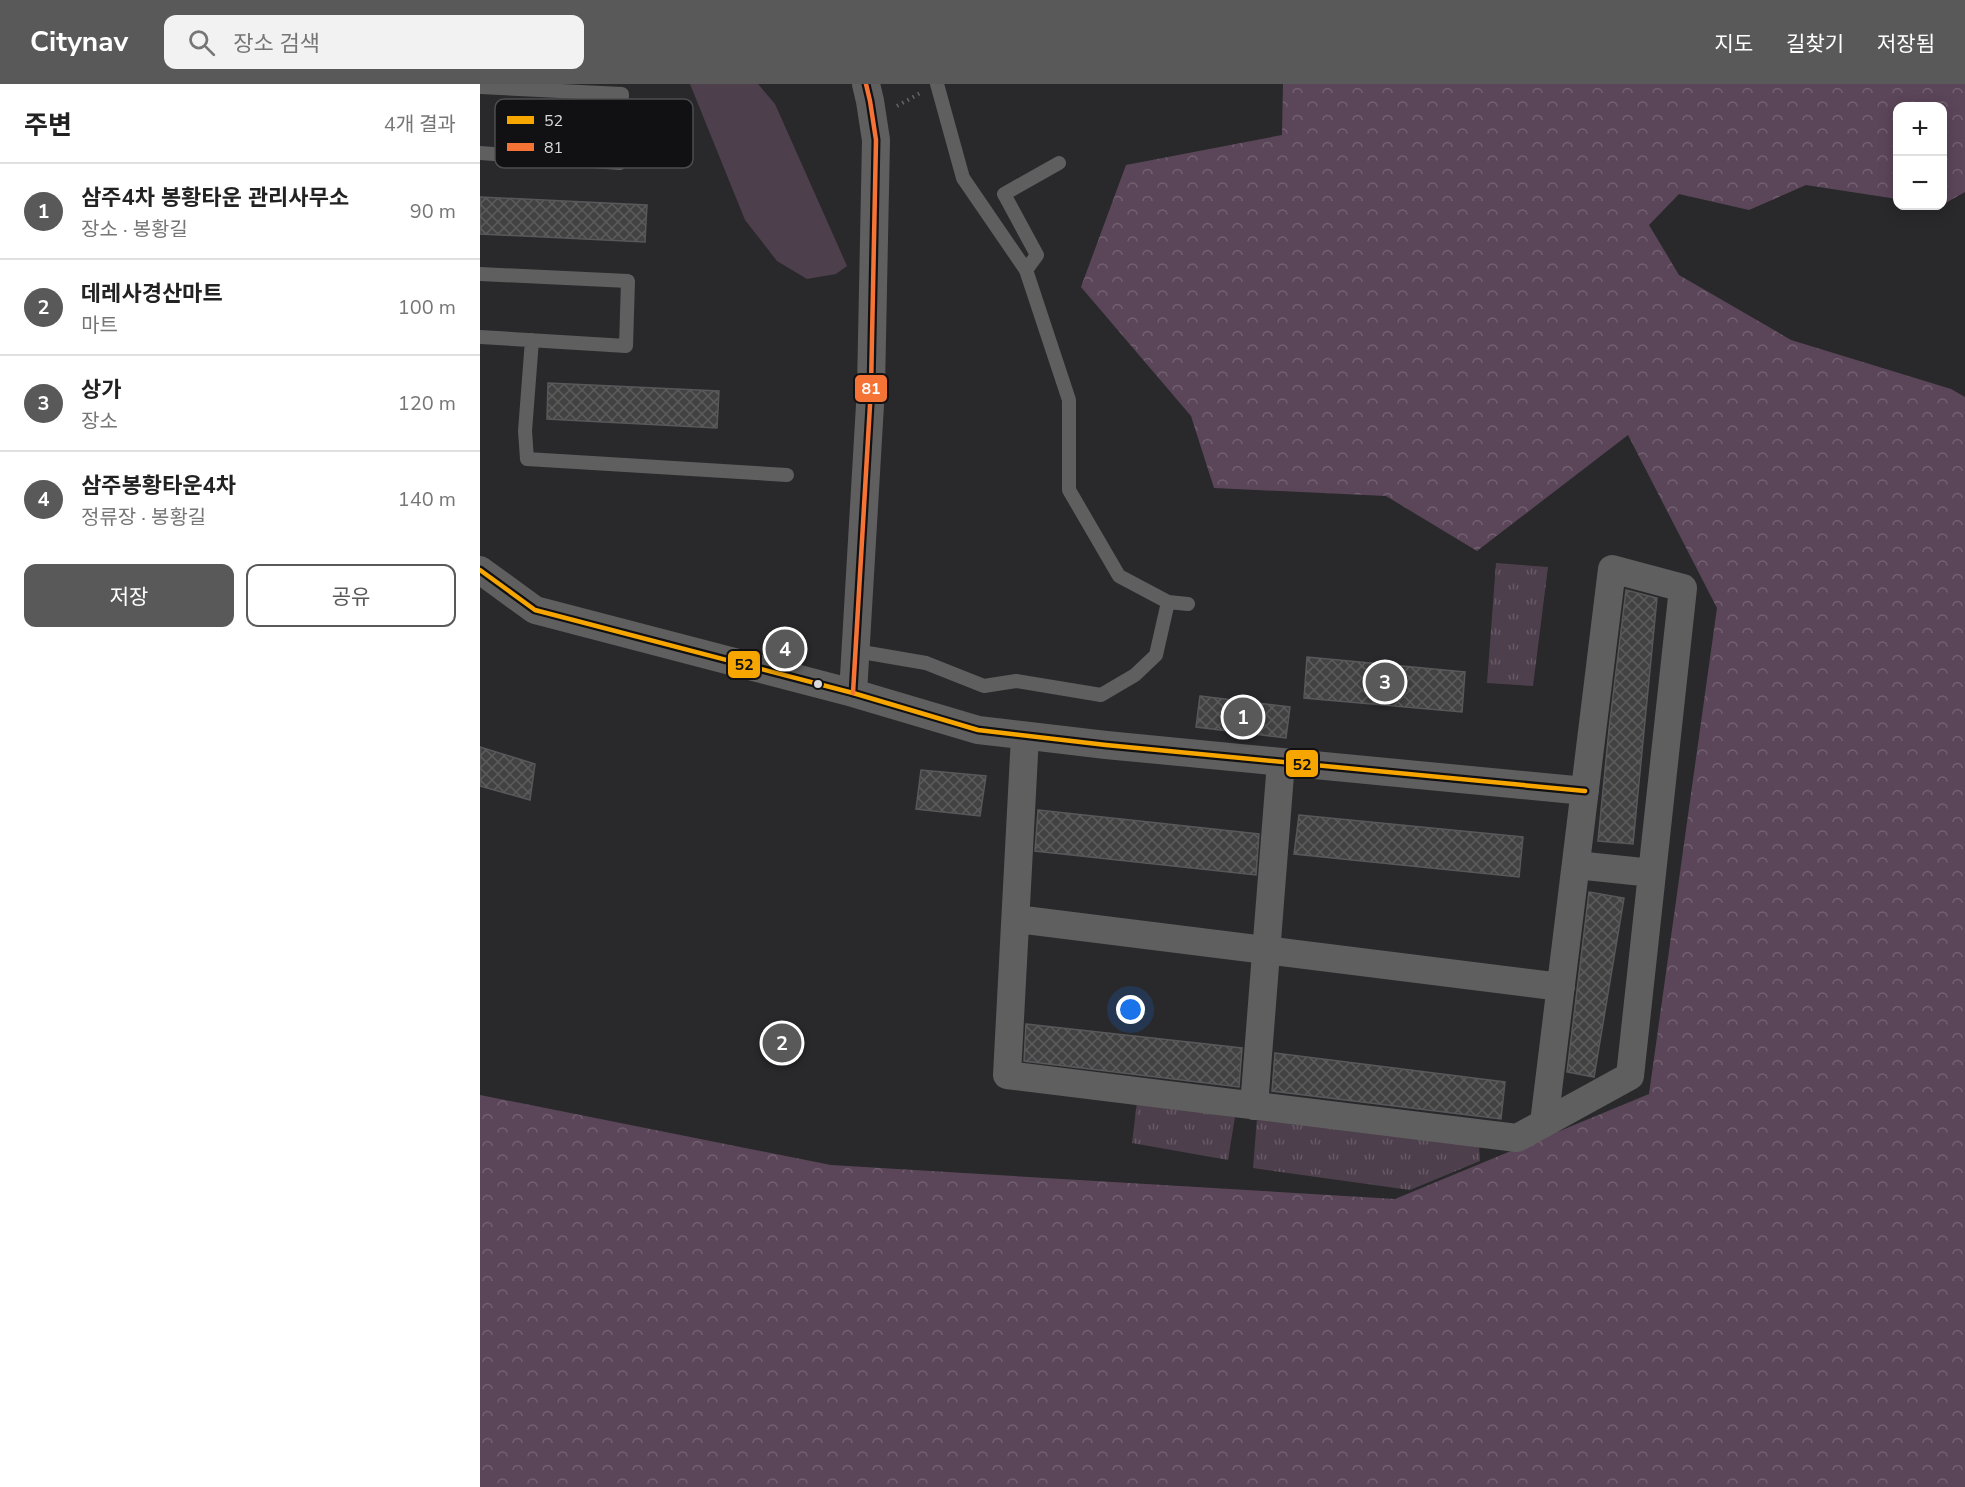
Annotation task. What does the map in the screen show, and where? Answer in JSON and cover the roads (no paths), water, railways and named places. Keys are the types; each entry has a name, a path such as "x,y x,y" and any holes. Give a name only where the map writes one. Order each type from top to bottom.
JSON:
{"street":[{"path":"853,693 871,388 876,140 866,84"},
{"path":"1025,736 1007,1075 1517,1138 1630,1076 1683,588 1612,569 1544,1123"},
{"path":"480,570 535,610 853,693 978,730 1106,746 1585,791"},
{"path":"1254,1106 1281,762"},
{"path":"1576,865 1652,873"},
{"path":"1016,919 1561,987"}],"lane":[{"path":"480,87 622,94 622,99"},
{"path":"931,87 963,178 1026,270 1069,400 1069,490 1119,576 1168,602 1188,604"},
{"path":"480,153 495,154"},
{"path":"1026,270 1037,255 1004,194 1059,163"},
{"path":"480,274 628,281 626,346 480,337"},
{"path":"532,340 525,430 527,459 787,475"},
{"path":"856,651 926,663 984,687 1016,681 1101,695 1135,675 1156,655 1168,602"}],"place":[{"name":"삼주봉황타운4차","path":"785,649"},
{"name":"상가","path":"1385,682"},
{"name":"삼주4차 봉황타운 관리사무소","path":"1243,717"},
{"name":"데레사경산마트","path":"782,1043"}]}
